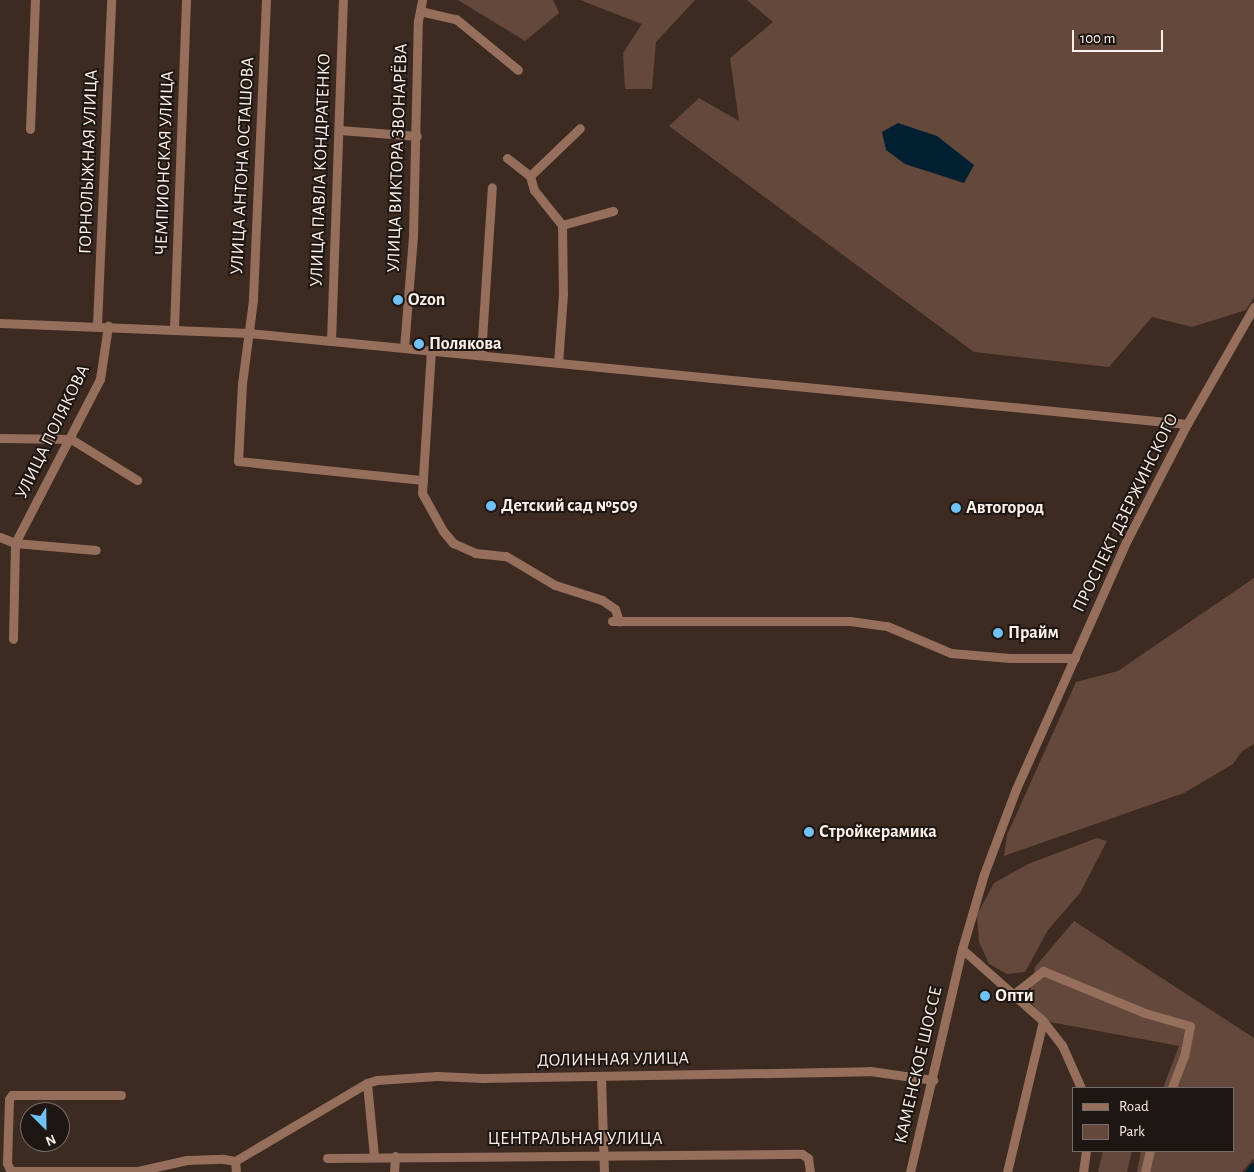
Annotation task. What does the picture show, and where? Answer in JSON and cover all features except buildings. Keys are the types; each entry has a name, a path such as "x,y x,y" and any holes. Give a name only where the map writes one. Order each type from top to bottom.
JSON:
{"street":[{"path":"30,129 35,0"},
{"name":"ГОРНОЛЫЖНАЯ УЛИЦА","path":"97,325 111,0"},
{"name":"ЧЕМПИОНСКАЯ УЛИЦА","path":"174,328 186,0"},
{"name":"УЛИЦА АНТОНА ОСТАШОВА","path":"266,0 262,141 238,461 423,480"},
{"name":"УЛИЦА ПАВЛА КОНДРАТЕНКО","path":"331,341 340,130 343,0"},
{"name":"УЛИЦА ВИКТОРА ЗВОНАРЁВА","path":"404,348 417,136 420,11 422,0"},
{"path":"420,11 456,19 518,70"},
{"path":"530,176 580,128"},
{"path":"340,130 417,136"},
{"path":"506,158 530,176 534,190 562,225 563,294 558,363"},
{"path":"481,355 492,187"},
{"path":"562,225 613,211"},
{"name":"ПРОСПЕКТ ДЗЕРЖИНСКОГО","path":"960,965 962,949 984,874 1016,789 1074,658 1127,540 1187,424 1254,308"},
{"path":"0,323 174,328 249,333 1187,424"},
{"name":"УЛИЦА ПОЛЯКОВА","path":"13,639 15,543 71,439 100,379 108,326"},
{"path":"432,350 422,493 453,543 475,553 506,556 556,585 602,600 615,609 616,621 850,622 887,626 951,653 1074,658"},
{"path":"0,438 71,439 137,480"},
{"path":"0,536 15,543 96,550"},
{"path":"962,949 1015,993 1043,1021 1062,1045 1081,1087"},
{"name":"КАМЕНСКОЕ ШОССЕ","path":"910,1172 960,965"},
{"path":"1015,993 1043,971 1145,1013 1190,1026 1184,1056 1172,1087"},
{"path":"1006,1172 1043,1021"},
{"name":"ДОЛИННАЯ УЛИЦА","path":"367,1083 407,1077 602,1076 870,1070 933,1080"},
{"path":"602,1076 604,1172"},
{"path":"121,1096 12,1095 9,1099 8,1154 11,1171 138,1171 187,1160 223,1158 235,1162 367,1083 374,1156"},
{"path":"1083,1172 1086,1152"},
{"path":"1145,1172 1150,1152"},
{"name":"ЦЕНТРАЛЬНАЯ УЛИЦА","path":"327,1158 374,1156 802,1154 808,1158 810,1172"},
{"path":"394,1156 394,1172"},
{"path":"235,1162 236,1172"}],"green space":[{"path":"458,0 553,0 559,13 525,41"},
{"path":"580,0 695,0 656,42 652,89 625,89 623,53 642,24"},
{"path":"747,0 1254,0 1254,297 1246,310 1192,327 1152,317 1109,367 974,352 669,126 699,98 739,121 730,58 773,22"},
{"path":"1254,578 1254,744 1242,751 1233,764 1184,793 1004,856 1007,835 1076,682 1118,671"},
{"path":"1097,838 1107,841 1080,893 1048,930 1025,972 1007,974 989,964 979,942 977,915 994,883 1028,864"},
{"path":"1074,921 1254,1038 1254,1158 1242,1172 1137,1172 1141,1152 1234,1152 1234,1087 1163,1087 1179,1046 1045,1021 1029,999 1035,967"},
{"path":"1103,1152 1132,1152 1127,1172 1098,1172"}],"water":[{"path":"898,123 937,136 974,165 964,183 905,164 886,150 882,132"}],"waterway":[{"path":"1251,1172 1254,1168"}],"place":[{"name":"Ozon","path":"398,300"},
{"name":"Полякова","path":"419,344"},
{"name":"Детский сад №509","path":"491,506"},
{"name":"Автогород","path":"956,508"},
{"name":"Прайм","path":"998,633"},
{"name":"Стройкерамика","path":"809,832"},
{"name":"Опти","path":"985,996"}]}
